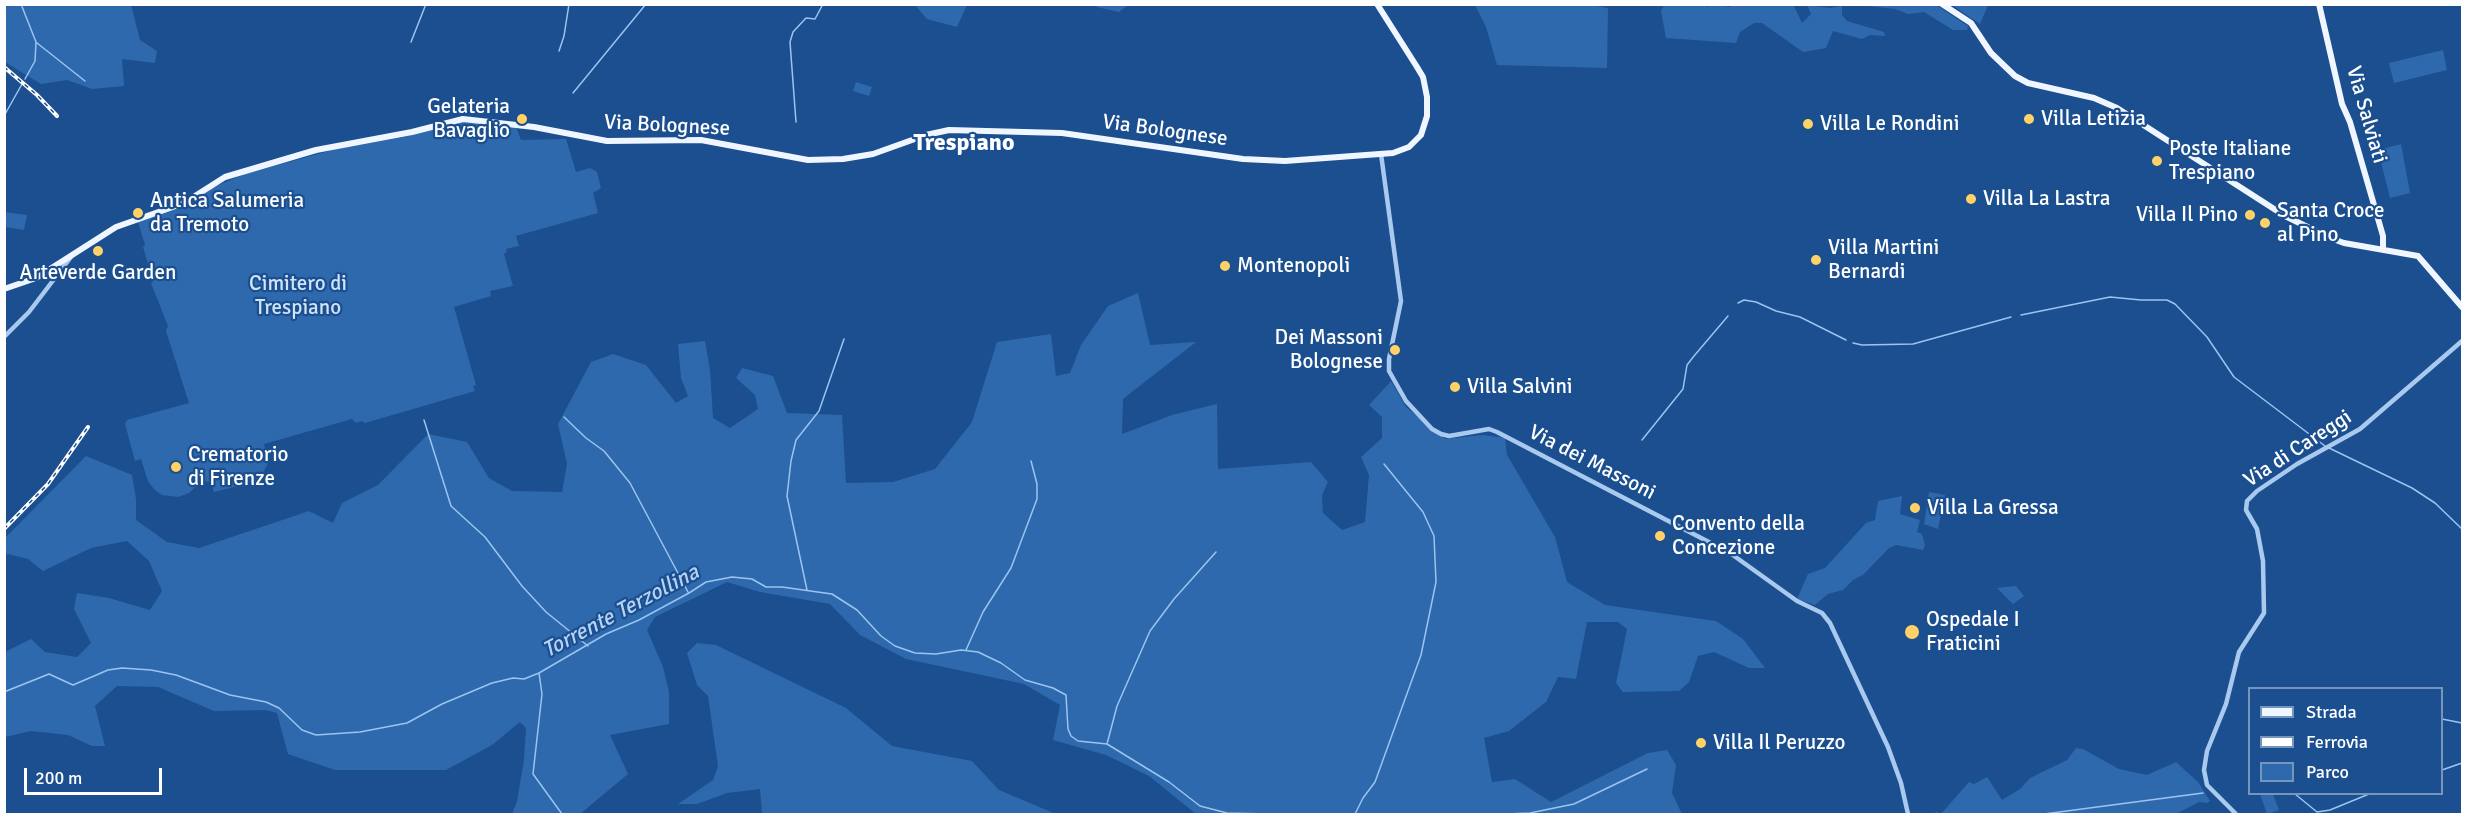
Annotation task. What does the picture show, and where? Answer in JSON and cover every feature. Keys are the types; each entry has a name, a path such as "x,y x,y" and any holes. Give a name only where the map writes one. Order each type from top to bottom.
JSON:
{"main road":[{"name":"Via Bolognese","path":"4,289 36,278 116,226 184,203 225,177 316,150 412,132 463,119 534,127 607,141 701,140 808,160 843,159 873,154 926,135 949,130 1066,133 1242,159 1285,161 1393,153 1409,147 1421,135 1427,116 1427,97 1423,77 1377,4"},
{"path":"1942,4 1971,23 1991,53 2015,76 2048,89 2104,101 2284,216 2338,241 2418,256 2463,307"},
{"name":"Via Salviati","path":"2319,4 2342,104 2350,122 2383,234 2379,249"}],"street":[{"name":"Via dei Massoni","path":"1381,154 1401,301 1389,359 1389,371 1406,401 1432,429 1441,434 1449,436 1489,429 1497,432 1730,553 1797,602 1822,613 1830,623 1888,747 1901,783 1908,814"},
{"path":"4,337 34,305 73,255"},
{"name":"Via di Careggi","path":"2236,814 2207,785 2204,770 2207,751 2226,704 2239,652 2264,613 2263,561 2257,529 2246,510 2247,501 2257,491 2297,464 2360,429 2463,341"}],"green space":[{"path":"5,4 131,5 140,40 157,51 155,63 122,59 124,86 92,89 67,80 41,84 5,62"},
{"path":"1097,4 1128,5 1119,12 1097,7"},
{"path":"1586,4 1608,8 1607,68 1497,65 1486,27 1475,5"},
{"path":"1715,4 1730,7 1734,4 1790,5 1794,6 1802,23 1811,14 1807,5 1830,8 1842,6 1842,15 1847,21 1884,32 1885,36 1870,35 1862,39 1833,31 1826,48 1803,52 1762,23 1754,23 1740,32 1736,43 1666,38 1661,11 1664,5 1706,5 1706,7"},
{"path":"915,5 967,5 957,27 927,19"},
{"path":"1860,5 1936,5 1968,26 1967,30 1953,30 1924,12 1908,14 1895,9"},
{"path":"1952,5 1988,5 1980,24"},
{"path":"2443,50 2447,70 2394,83 2389,63"},
{"path":"856,82 872,87 869,96 853,91"},
{"name":"Cimitero di Trespiano","path":"463,122 516,127 521,140 566,139 576,172 590,168 597,172 601,188 593,193 598,213 516,236 519,246 506,249 507,252 504,254 513,286 490,291 491,296 454,307 476,385 473,386 475,391 365,423 362,421 356,423 352,419 264,444 269,462 258,481 214,492 211,483 202,480 189,493 178,497 162,495 154,489 148,481 141,459 135,461 125,424 127,420 189,403 166,331 168,326 151,283 153,281 138,222 187,205 216,186 245,174 336,149 404,137"},
{"path":"2401,144 2410,193 2390,198 2378,150"},
{"path":"4,212 27,215 24,230 5,227"},
{"path":"1138,293 1150,345 1196,342 1123,399 1122,434 1172,415 1217,404 1218,469 1311,462 1328,482 1322,495 1323,513 1342,530 1365,522 1369,475 1361,457 1382,438 1382,417 1369,405 1391,381 1406,407 1445,439 1483,435 1505,438 1507,455 1555,537 1567,582 1605,605 1716,621 1743,639 1765,668 1749,668 1714,652 1698,656 1689,682 1679,691 1623,692 1616,683 1627,629 1618,622 1587,622 1576,679 1558,677 1546,702 1509,731 1484,738 1492,782 1515,779 1551,802 1648,753 1667,750 1676,765 1672,793 1682,814 1196,814 1149,776 1106,755 1053,740 1060,705 1024,684 906,659 860,635 830,604 760,592 727,582 655,617 647,630 663,667 669,692 669,724 610,735 628,774 580,814 512,814 517,801 524,760 526,728 520,722 492,745 446,770 335,770 288,754 277,713 266,710 214,711 158,687 117,686 95,706 105,746 92,746 68,735 31,731 5,737 5,652 31,639 45,652 77,657 91,643 74,609 77,593 109,598 150,610 162,591 149,561 127,541 91,548 43,571 28,559 5,555 5,538 86,456 132,475 136,499 136,520 167,542 199,548 309,511 333,523 342,503 378,485 428,434 467,442 489,478 512,491 562,492 567,464 558,424 591,362 613,354 646,365 676,403 688,396 681,378 678,344 705,341 710,370 713,418 730,428 758,409 755,395 736,378 742,368 773,376 787,413 842,415 846,483 893,482 935,469 972,422 997,342 1051,334 1056,376 1070,373 1081,345 1108,306"},
{"path":"1929,492 1945,495 1938,529 1924,524"},
{"path":"1902,496 1900,514 1920,520 1917,532 1922,534 1925,545 1923,550 1896,545 1889,548 1863,575 1853,580 1843,590 1828,594 1815,605 1797,599 1808,574 1825,568 1866,523 1875,520 1878,501"},
{"path":"2016,586 2024,596 2013,604 1997,588"},
{"path":"697,643 716,645 846,708 892,746 972,761 999,790 1056,814 762,814 760,789 727,793 697,804 678,804 713,780 718,766 708,696 697,685 687,653"},
{"path":"2076,748 2083,749 2119,769 2147,775 2176,762 2198,782 2210,801 2199,802 2176,814 1941,814 1969,782 1974,784 1987,777 2002,800 2020,789 2030,778 2067,760"},
{"path":"2260,795 2273,795 2279,810 2267,814"}],"waterway":[{"path":"21,4 36,42 35,61 25,79"},
{"path":"411,42 426,4"},
{"path":"559,51 569,4"},
{"path":"573,93 646,4"},
{"path":"796,122 790,42 793,32 806,18 815,19 823,4"},
{"path":"37,43 85,81"},
{"path":"4,116 22,84"},
{"path":"2021,315 2110,297 2167,300 2175,304 2207,337 2234,377 2325,446"},
{"path":"1738,303 1744,300 1756,302 1776,311 1800,317 1846,340"},
{"path":"1642,440 1683,389 1687,365 1728,316"},
{"path":"1853,343 1862,345 1913,344 2011,317"},
{"path":"807,590 787,496 791,461 796,440 819,411 844,339"},
{"path":"564,417 604,451 630,483 688,592"},
{"path":"424,420 451,506 485,537 522,586 546,612 588,646"},
{"path":"2329,448 2412,488 2435,503 2462,529"},
{"path":"966,650 983,612 1011,568 1037,499 1037,484 1031,461"},
{"path":"1355,814 1375,782 1421,655 1436,582 1434,536 1423,512 1384,464"},
{"path":"1107,744 1117,706 1150,631 1174,599 1216,552"},
{"name":"Torrente Terzollina","path":"4,692 49,674 73,685 108,670 122,668 151,670 176,675 230,695 266,702 279,708 302,730 316,735 360,732 407,723 442,704 492,683 513,678 524,679 539,673 606,634 639,620 706,582 732,577 752,579 766,587 832,594 857,610 881,636 895,646 915,653 936,654 961,650 978,652 1001,663 1025,680 1053,688 1066,695 1068,729 1071,736 1078,741 1107,744 1169,782 1200,806 1227,813 1269,814"},
{"path":"539,673 542,694 533,774 562,814"},
{"path":"2443,719 2462,723"},
{"path":"2443,770 2462,763"},
{"path":"1506,814 1530,813 1574,804 1647,769"},
{"path":"2044,814 2203,793"},
{"path":"2296,795 2317,812 2330,810 2367,795"}],"railway":[{"path":"4,67 37,95 57,116"},
{"path":"4,529 48,484 88,427"}],"place":[{"name":"Gelateria Bavaglio","path":"522,119"},
{"name":"Villa Letizia","path":"2029,119"},
{"name":"Villa Le Rondini","path":"1808,124"},
{"name":"Poste Italiane Trespiano","path":"2157,161"},
{"name":"Villa La Lastra","path":"1971,199"},
{"name":"Antica Salumeria da Tremoto","path":"138,213"},
{"name":"Villa Il Pino","path":"2250,215"},
{"name":"Santa Croce al Pino","path":"2265,223"},
{"name":"Arteverde Garden","path":"98,251"},
{"name":"Villa Martini Bernardi","path":"1816,260"},
{"name":"Montenopoli","path":"1225,266"},
{"name":"Dei Massoni Bolognese","path":"1395,350"},
{"name":"Villa Salvini","path":"1455,387"},
{"name":"Crematorio di Firenze","path":"176,467"},
{"name":"Villa La Gressa","path":"1915,508"},
{"name":"Convento della Concezione","path":"1660,536"},
{"name":"Ospedale I Fraticini","path":"1912,632"},
{"name":"Villa Il Peruzzo","path":"1701,743"}],"district":[{"name":"Trespiano","path":"964,144"}]}
